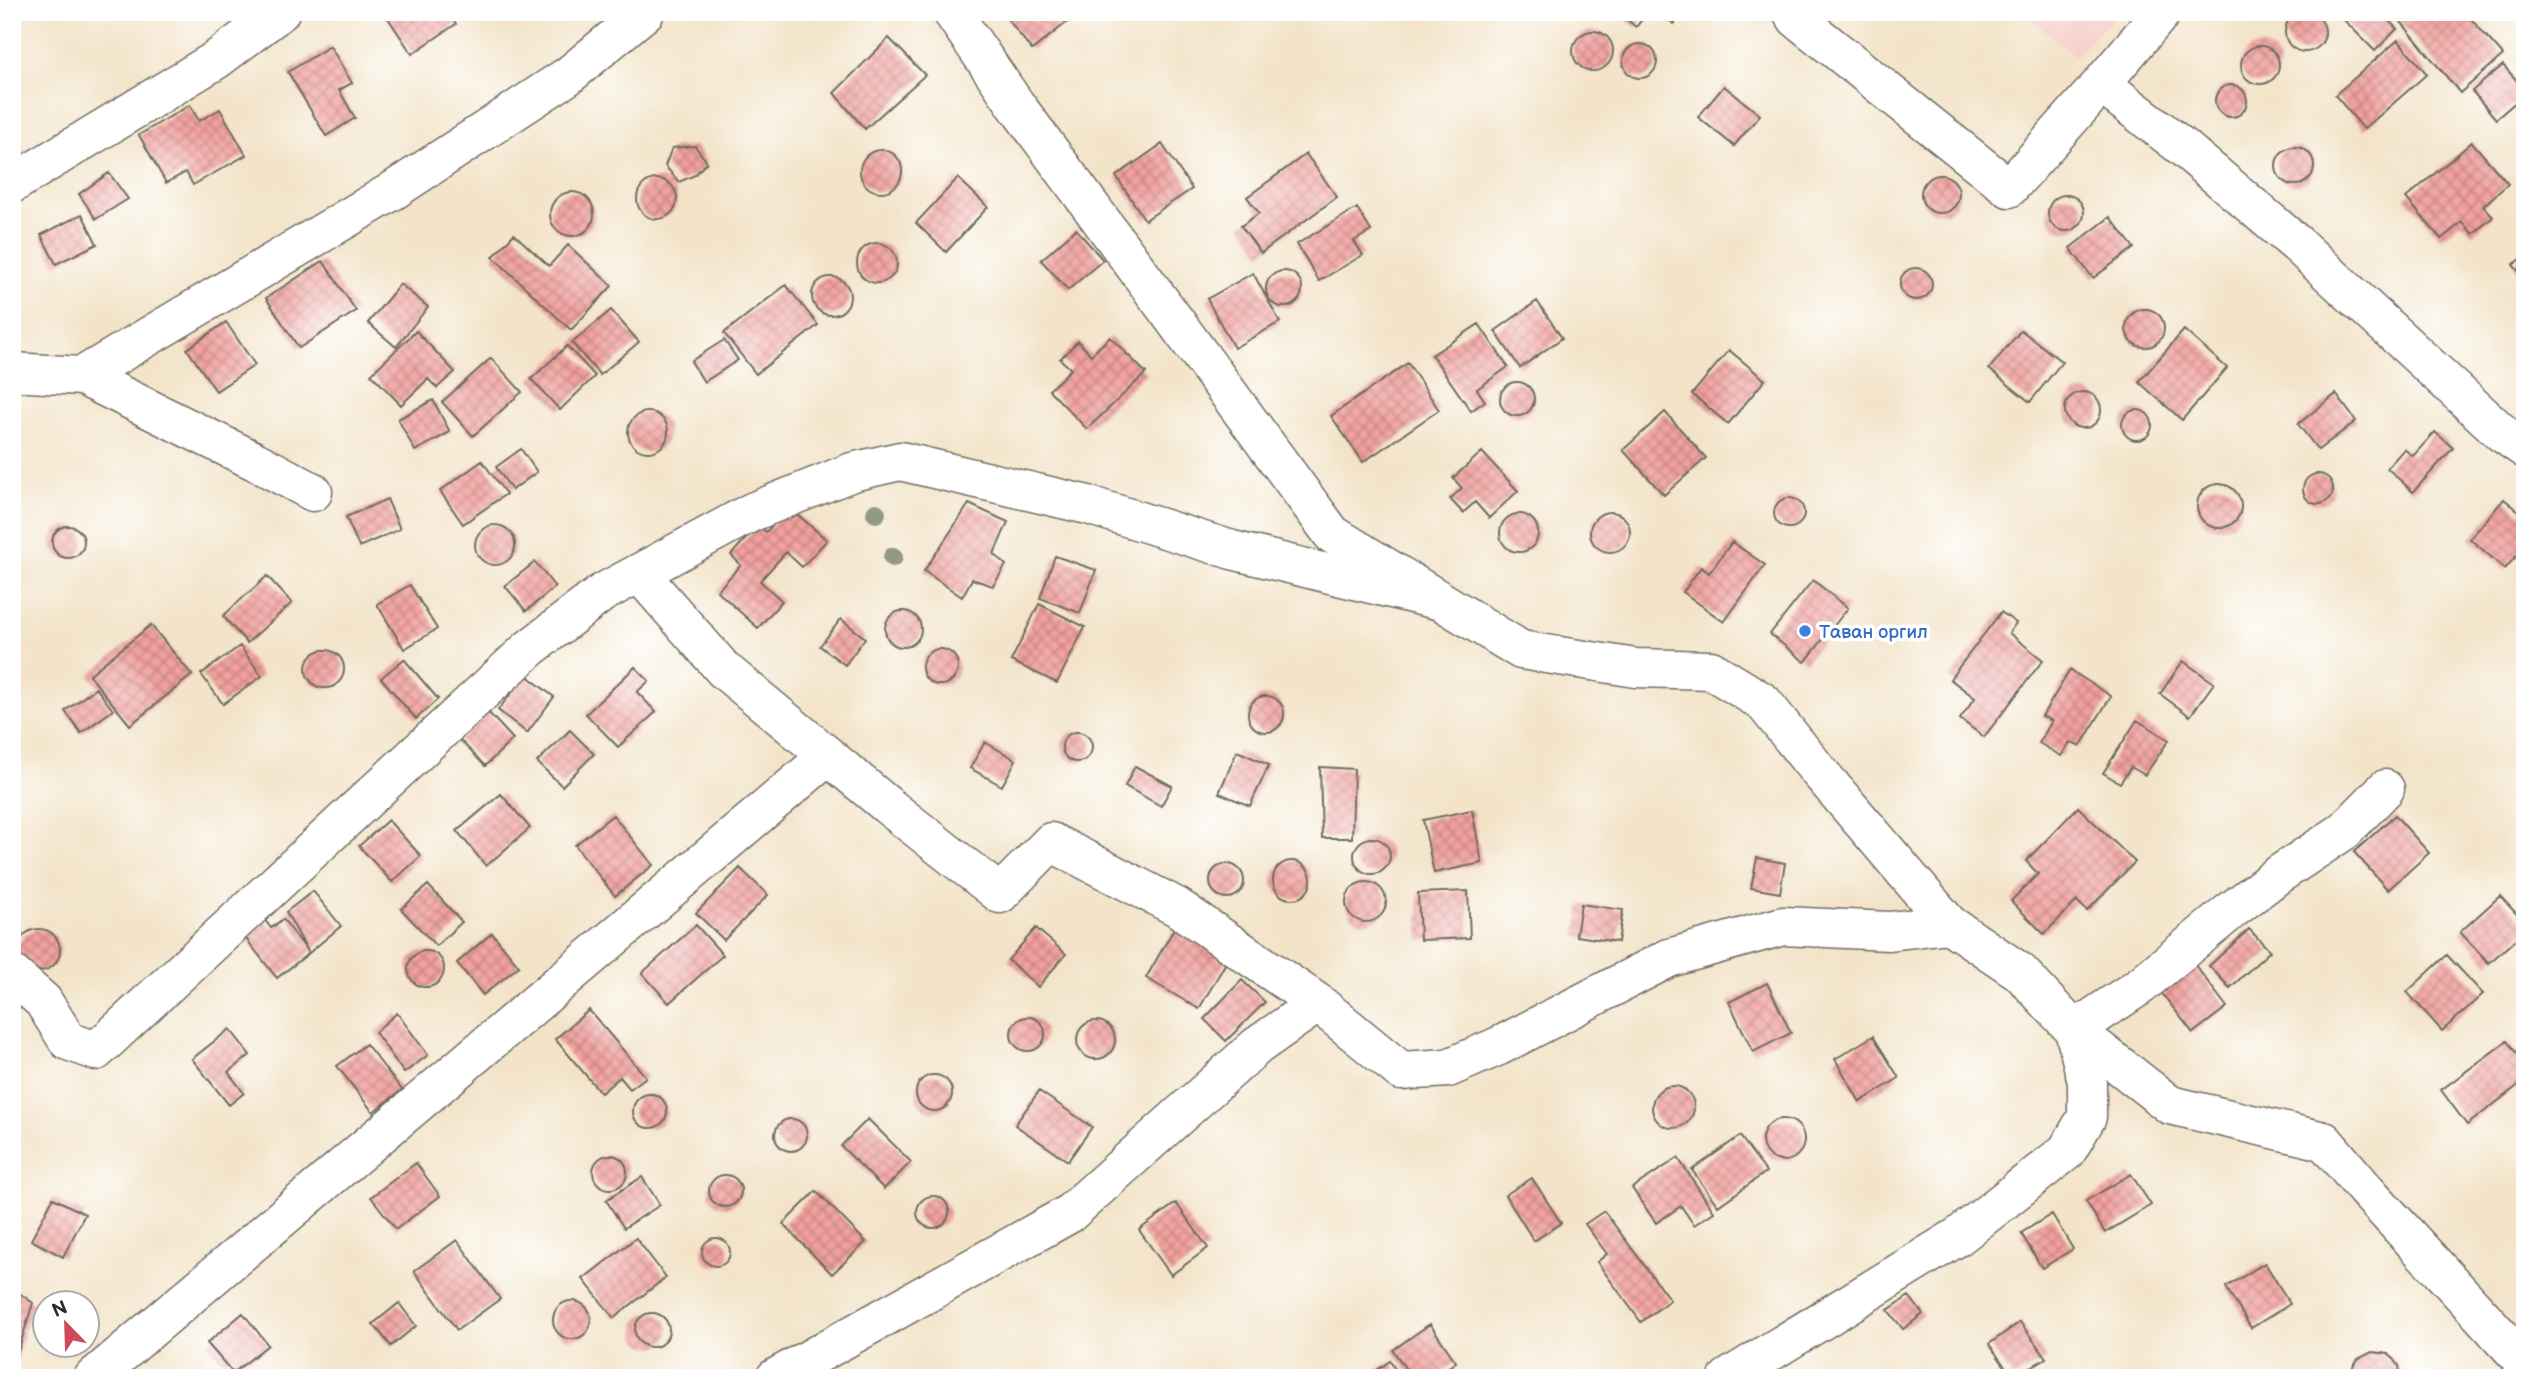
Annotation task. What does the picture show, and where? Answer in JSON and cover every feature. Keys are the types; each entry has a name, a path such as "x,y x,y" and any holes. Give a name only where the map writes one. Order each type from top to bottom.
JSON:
{"street":[{"path":"12,184 216,60 280,12"},
{"path":"82,376 391,191 568,76 645,12"},
{"path":"952,12 1016,105 1332,534 1521,650 1636,668 1711,670 1763,702 1949,923 2020,972 2074,1030 2170,1105 2324,1141 2525,1363"},
{"path":"1793,12 1797,19 2009,188 2162,12"},
{"path":"2101,84 2185,149 2297,244 2502,433 2525,449"},
{"path":"12,372 82,376 313,492"},
{"path":"12,974 43,1001 68,1041 96,1051 530,648 602,593 752,512 852,472 900,461 1088,505 1232,550 1441,601"},
{"path":"639,573 724,670 887,805 1000,894 1051,842 1177,907 1318,1003 1401,1071 1448,1069 1499,1046 1669,958 1783,926 1889,931 1949,923"},
{"path":"93,1378 828,755"},
{"path":"2074,1030 2140,986 2278,875 2344,831 2385,789"},
{"path":"775,1378 1069,1214 1257,1046 1318,1003"},
{"path":"1728,1378 1959,1236 2067,1151 2087,1117 2087,1082 2074,1030"},
{"path":"2521,1378 2525,1374"}],"shaded area":[{"path":"2024,12 2120,12 2075,56"}],"building":[{"path":"384,12 448,12 456,24 412,54"},
{"path":"1002,12 1080,12 1032,50"},
{"path":"1618,12 1648,12 1636,27"},
{"path":"1659,12 1684,12 1674,24"},
{"path":"2305,12 2319,18 2325,32 2319,46 2305,52 2291,46 2285,32 2291,18"},
{"path":"2336,12 2380,12 2397,29 2375,51"},
{"path":"2393,12 2465,12 2503,55 2460,93"},
{"path":"1593,31 1607,37 1613,51 1607,65 1593,71 1579,65 1573,51 1579,37"},
{"path":"889,38 925,75 865,129 834,93"},
{"path":"2398,40 2427,74 2364,129 2335,95"},
{"path":"1640,44 1652,49 1657,61 1652,73 1640,78 1628,73 1623,61 1628,49"},
{"path":"330,46 352,83 339,90 355,118 326,136 288,72"},
{"path":"2260,46 2273,52 2279,65 2273,78 2260,84 2247,78 2241,65 2247,52"},
{"path":"2503,65 2525,90 2525,94 2496,119 2472,91"},
{"path":"2231,85 2242,90 2247,101 2242,112 2231,117 2220,112 2215,101 2220,90"},
{"path":"1724,86 1760,115 1734,146 1698,117"},
{"path":"190,105 199,121 220,109 246,155 193,185 186,172 166,183 139,135"},
{"path":"2472,142 2508,184 2483,206 2493,217 2473,234 2462,222 2441,239 2406,198"},
{"path":"1162,144 1192,189 1145,220 1116,176"},
{"path":"695,146 707,162 695,175 679,182 665,166 672,148"},
{"path":"2295,147 2308,153 2314,166 2308,179 2295,185 2282,179 2276,166 2282,153"},
{"path":"881,150 896,156 902,171 896,186 881,192 866,186 860,171 866,156"},
{"path":"1306,154 1337,197 1261,253 1241,226 1259,213 1247,197"},
{"path":"109,173 128,199 96,219 79,194"},
{"path":"1940,175 1954,180 1959,194 1954,208 1940,213 1926,208 1921,194 1926,180"},
{"path":"958,178 988,207 946,252 916,223"},
{"path":"657,179 665,180 671,185 676,191 676,207 671,213 665,218 657,219 649,218 643,213 638,207 637,199 638,191 643,185 649,180"},
{"path":"572,192 587,199 594,214 587,229 572,236 557,229 550,214 557,199"},
{"path":"2066,195 2079,200 2084,213 2079,226 2066,231 2053,226 2048,213 2053,200"},
{"path":"1357,208 1371,231 1354,241 1363,255 1319,281 1297,244"},
{"path":"82,214 97,244 56,264 41,235"},
{"path":"2110,217 2134,248 2093,278 2070,248"},
{"path":"1076,229 1103,260 1068,290 1041,260"},
{"path":"514,234 549,266 568,245 612,286 571,330 493,257"},
{"path":"877,243 885,244 891,249 896,255 896,271 891,277 885,282 877,283 869,282 863,277 858,271 857,263 858,255 863,249 869,244"},
{"path":"2525,256 2525,279 2513,265"},
{"path":"323,261 356,311 299,348 266,298"},
{"path":"1916,268 1927,273 1932,284 1927,295 1916,300 1905,295 1900,284 1905,273"},
{"path":"1284,271 1296,277 1302,289 1296,301 1284,307 1272,301 1266,289 1272,277"},
{"path":"1253,273 1280,322 1234,348 1207,299"},
{"path":"831,277 845,282 850,296 845,310 831,315 817,310 812,296 817,282"},
{"path":"400,284 428,307 396,347 368,323"},
{"path":"786,285 818,325 756,374 724,333"},
{"path":"1537,301 1562,338 1520,368 1495,331"},
{"path":"2145,309 2158,315 2164,328 2158,341 2145,347 2132,341 2126,328 2132,315"},
{"path":"611,310 639,342 600,375 572,343"},
{"path":"226,322 255,365 216,391 187,349"},
{"path":"1479,324 1508,367 1477,389 1485,401 1471,411 1432,355"},
{"path":"2021,330 2062,362 2030,402 1989,369"},
{"path":"2184,330 2227,368 2182,420 2139,382"},
{"path":"416,331 455,372 437,388 428,379 401,405 371,374"},
{"path":"1110,337 1146,373 1087,429 1049,390 1071,369 1060,359 1078,341 1091,355"},
{"path":"724,340 738,360 704,382 691,361"},
{"path":"567,346 595,376 560,410 531,379"},
{"path":"1729,350 1765,380 1728,424 1692,394"},
{"path":"491,358 522,392 473,436 442,402"},
{"path":"1408,363 1439,410 1363,462 1331,416"},
{"path":"1517,382 1529,387 1534,399 1529,411 1517,416 1505,411 1500,399 1505,387"},
{"path":"2083,392 2096,397 2101,410 2096,423 2083,428 2070,423 2065,410 2070,397"},
{"path":"2336,394 2356,421 2318,450 2298,424"},
{"path":"433,400 450,432 415,451 398,419"},
{"path":"2137,410 2148,414 2152,425 2148,436 2137,440 2126,436 2122,425 2126,414"},
{"path":"648,412 662,418 668,432 662,446 648,452 634,446 628,432 634,418"},
{"path":"1665,412 1706,458 1664,495 1623,450"},
{"path":"2435,432 2453,448 2413,492 2387,468 2404,449 2413,456"},
{"path":"521,449 537,472 512,490 496,467"},
{"path":"1482,452 1518,491 1489,518 1475,502 1463,513 1450,499 1462,488 1453,478"},
{"path":"482,461 506,494 463,524 440,491"},
{"path":"2318,474 2329,478 2333,489 2329,500 2318,504 2307,500 2303,489 2307,478"},
{"path":"2219,484 2228,485 2235,490 2240,497 2240,515 2235,522 2228,527 2219,528 2210,527 2203,522 2198,515 2197,506 2198,497 2203,490 2210,485"},
{"path":"1789,498 1800,502 1804,513 1800,524 1789,528 1778,524 1774,513 1778,502"},
{"path":"387,499 400,529 359,547 346,517"},
{"path":"2504,499 2525,516 2525,546 2505,569 2470,539"},
{"path":"969,504 1008,522 994,554 1006,565 993,586 972,579 962,597 924,571"},
{"path":"789,507 827,540 802,567 786,552 760,581 782,601 758,628 717,591 741,565 731,555 758,525 766,532"},
{"path":"1610,512 1624,518 1630,532 1624,546 1610,552 1596,546 1590,532 1596,518"},
{"path":"1519,514 1533,519 1538,533 1533,547 1519,552 1505,547 1500,533 1505,519"},
{"path":"495,525 509,531 515,545 509,559 495,565 481,559 475,545 481,531"},
{"path":"68,526 79,531 84,542 79,553 68,558 57,553 52,542 57,531"},
{"path":"1732,542 1765,565 1724,622 1683,592 1701,567 1709,573"},
{"path":"1055,556 1096,570 1080,613 1040,598"},
{"path":"535,562 555,587 526,611 505,586"},
{"path":"267,576 292,603 247,643 223,616"},
{"path":"1813,580 1848,608 1805,662 1770,634"},
{"path":"410,585 437,629 404,649 377,604"},
{"path":"1039,604 1085,627 1057,683 1011,661"},
{"path":"903,611 916,616 921,629 916,642 903,647 890,642 885,629 890,616"},
{"path":"2001,612 2016,623 2009,633 2043,660 1984,737 1960,719 1975,698 1950,679"},
{"path":"841,619 865,638 845,665 820,646"},
{"path":"151,625 192,675 130,725 89,675"},
{"path":"240,646 262,676 223,704 201,674"},
{"path":"940,649 952,655 958,667 952,679 940,685 928,679 922,667 928,655"},
{"path":"325,650 339,655 344,669 339,683 325,688 311,683 306,669 311,655"},
{"path":"404,659 438,699 416,719 381,678"},
{"path":"2183,661 2214,683 2190,716 2160,694"},
{"path":"635,667 649,681 637,692 656,712 618,747 586,714"},
{"path":"2070,670 2111,696 2080,747 2070,742 2061,756 2039,743 2052,721 2042,716"},
{"path":"526,675 554,697 527,733 498,710"},
{"path":"96,688 113,710 81,733 65,711"},
{"path":"1266,696 1279,701 1284,714 1279,727 1266,732 1253,727 1248,714 1253,701"},
{"path":"488,712 513,739 485,766 459,739"},
{"path":"2137,720 2169,740 2145,775 2131,767 2120,783 2103,773"},
{"path":"570,730 594,754 562,786 537,762"},
{"path":"1077,732 1088,736 1092,747 1088,758 1077,762 1066,758 1062,747 1066,736"},
{"path":"985,742 1016,760 1002,786 970,768"},
{"path":"1237,751 1269,765 1250,806 1219,793"},
{"path":"1135,766 1172,786 1161,806 1125,786"},
{"path":"1320,767 1354,769 1352,838 1322,838"},
{"path":"501,794 530,828 486,866 457,831"},
{"path":"2078,807 2135,862 2087,911 2077,901 2044,934 2011,901 2038,874 2026,861"},
{"path":"1472,810 1482,863 1434,873 1423,820"},
{"path":"613,815 653,865 615,896 575,845"},
{"path":"2395,815 2429,853 2388,890 2354,852"},
{"path":"388,820 421,856 392,882 359,846"},
{"path":"1372,838 1385,843 1390,856 1385,869 1372,874 1359,869 1354,856 1359,843"},
{"path":"1757,858 1785,863 1780,893 1751,888"},
{"path":"1292,861 1306,866 1311,880 1306,894 1292,899 1278,894 1273,880 1278,866"},
{"path":"1227,864 1239,869 1244,881 1239,893 1227,898 1215,893 1210,881 1215,869"},
{"path":"740,868 768,895 724,940 696,913"},
{"path":"1366,882 1374,883 1380,888 1385,894 1385,910 1380,916 1374,921 1366,922 1358,921 1352,916 1347,910 1346,902 1347,894 1352,888 1358,883"},
{"path":"428,885 462,922 436,946 401,909"},
{"path":"313,891 341,926 309,953 286,912"},
{"path":"1468,891 1470,938 1420,940 1418,893"},
{"path":"2500,896 2525,923 2525,931 2489,963 2460,932"},
{"path":"1581,904 1623,910 1618,942 1576,936"},
{"path":"264,919 271,928 283,919 309,953 277,978 243,935"},
{"path":"696,925 723,955 669,1003 642,973"},
{"path":"1175,927 1228,959 1199,1009 1146,978"},
{"path":"1036,928 1066,954 1038,987 1008,960"},
{"path":"39,929 54,935 60,950 54,965 39,971 24,965 18,950 24,935"},
{"path":"2249,929 2270,951 2230,988 2209,966"},
{"path":"492,933 519,966 483,995 457,963"},
{"path":"426,951 439,956 444,969 439,982 426,987 413,982 408,969 413,956"},
{"path":"2447,955 2483,994 2442,1031 2407,992"},
{"path":"2195,965 2227,1007 2193,1033 2160,991"},
{"path":"1242,980 1265,1002 1226,1041 1204,1019"},
{"path":"1767,983 1791,1033 1753,1052 1729,1002"},
{"path":"589,1010 646,1077 630,1089 620,1077 601,1093 555,1039"},
{"path":"397,1013 428,1055 404,1073 375,1032"},
{"path":"1028,1017 1040,1022 1045,1034 1040,1046 1028,1051 1016,1046 1011,1034 1016,1022"},
{"path":"1096,1021 1109,1027 1115,1040 1109,1053 1096,1059 1083,1053 1077,1040 1083,1027"},
{"path":"230,1029 250,1055 228,1072 244,1093 229,1105 192,1059"},
{"path":"1873,1036 1899,1078 1860,1102 1835,1059"},
{"path":"2507,1041 2525,1064 2525,1080 2467,1125 2441,1090"},
{"path":"366,1044 402,1090 373,1112 337,1066"},
{"path":"934,1075 947,1080 952,1093 947,1106 934,1111 921,1106 916,1093 921,1080"},
{"path":"1673,1086 1688,1092 1694,1107 1688,1122 1673,1128 1658,1122 1652,1107 1658,1092"},
{"path":"1039,1091 1092,1127 1068,1161 1015,1125"},
{"path":"650,1094 662,1099 667,1111 662,1123 650,1128 638,1123 633,1111 638,1099"},
{"path":"791,1119 803,1123 807,1135 803,1147 791,1151 779,1147 775,1135 779,1123"},
{"path":"868,1119 911,1162 884,1189 841,1146"},
{"path":"1783,1119 1798,1125 1804,1140 1798,1155 1783,1161 1768,1155 1762,1140 1768,1125"},
{"path":"1740,1136 1766,1172 1718,1206 1692,1170"},
{"path":"610,1155 622,1160 627,1172 622,1184 610,1189 598,1184 593,1172 598,1160"},
{"path":"1678,1158 1714,1212 1694,1225 1681,1206 1656,1223 1632,1188"},
{"path":"416,1163 440,1196 396,1229 371,1197"},
{"path":"2131,1174 2151,1205 2105,1233 2086,1201"},
{"path":"725,1175 736,1180 741,1191 736,1202 725,1207 714,1202 709,1191 714,1180"},
{"path":"642,1177 660,1205 624,1228 606,1200"},
{"path":"1532,1178 1561,1223 1534,1241 1505,1195"},
{"path":"816,1191 866,1242 832,1274 783,1224"},
{"path":"933,1196 944,1201 949,1212 944,1223 933,1228 922,1223 917,1212 922,1201"},
{"path":"53,1198 85,1214 63,1257 31,1240"},
{"path":"1176,1203 1208,1248 1171,1275 1139,1230"},
{"path":"1604,1211 1670,1300 1641,1322 1597,1262 1607,1254 1585,1224"},
{"path":"2052,1214 2073,1249 2042,1268 2021,1233"},
{"path":"636,1238 666,1277 614,1318 583,1279"},
{"path":"716,1238 726,1242 730,1252 726,1262 716,1266 706,1262 702,1252 706,1242"},
{"path":"457,1240 500,1299 457,1330 414,1271"},
{"path":"2265,1263 2290,1304 2251,1328 2226,1287"},
{"path":"12,1288 32,1302 32,1306 12,1368"},
{"path":"1909,1296 1923,1314 1903,1329 1888,1310"},
{"path":"572,1301 586,1306 591,1320 586,1334 572,1339 558,1334 553,1320 558,1306"},
{"path":"399,1303 416,1326 391,1346 373,1324"},
{"path":"243,1313 268,1345 233,1373 207,1343"},
{"path":"652,1313 664,1318 669,1330 664,1342 652,1347 640,1342 635,1330 640,1318"},
{"path":"2020,1322 2046,1358 2013,1378 1989,1344"},
{"path":"1430,1324 1456,1362 1432,1378 1412,1378 1393,1350"},
{"path":"2372,1352 2388,1354 2394,1359 2399,1366 2401,1378 2351,1378 2353,1366 2358,1359"},
{"path":"1390,1361 1401,1378 1366,1378"}],"place":[{"name":"Таван оргил","path":"1805,631"}]}
